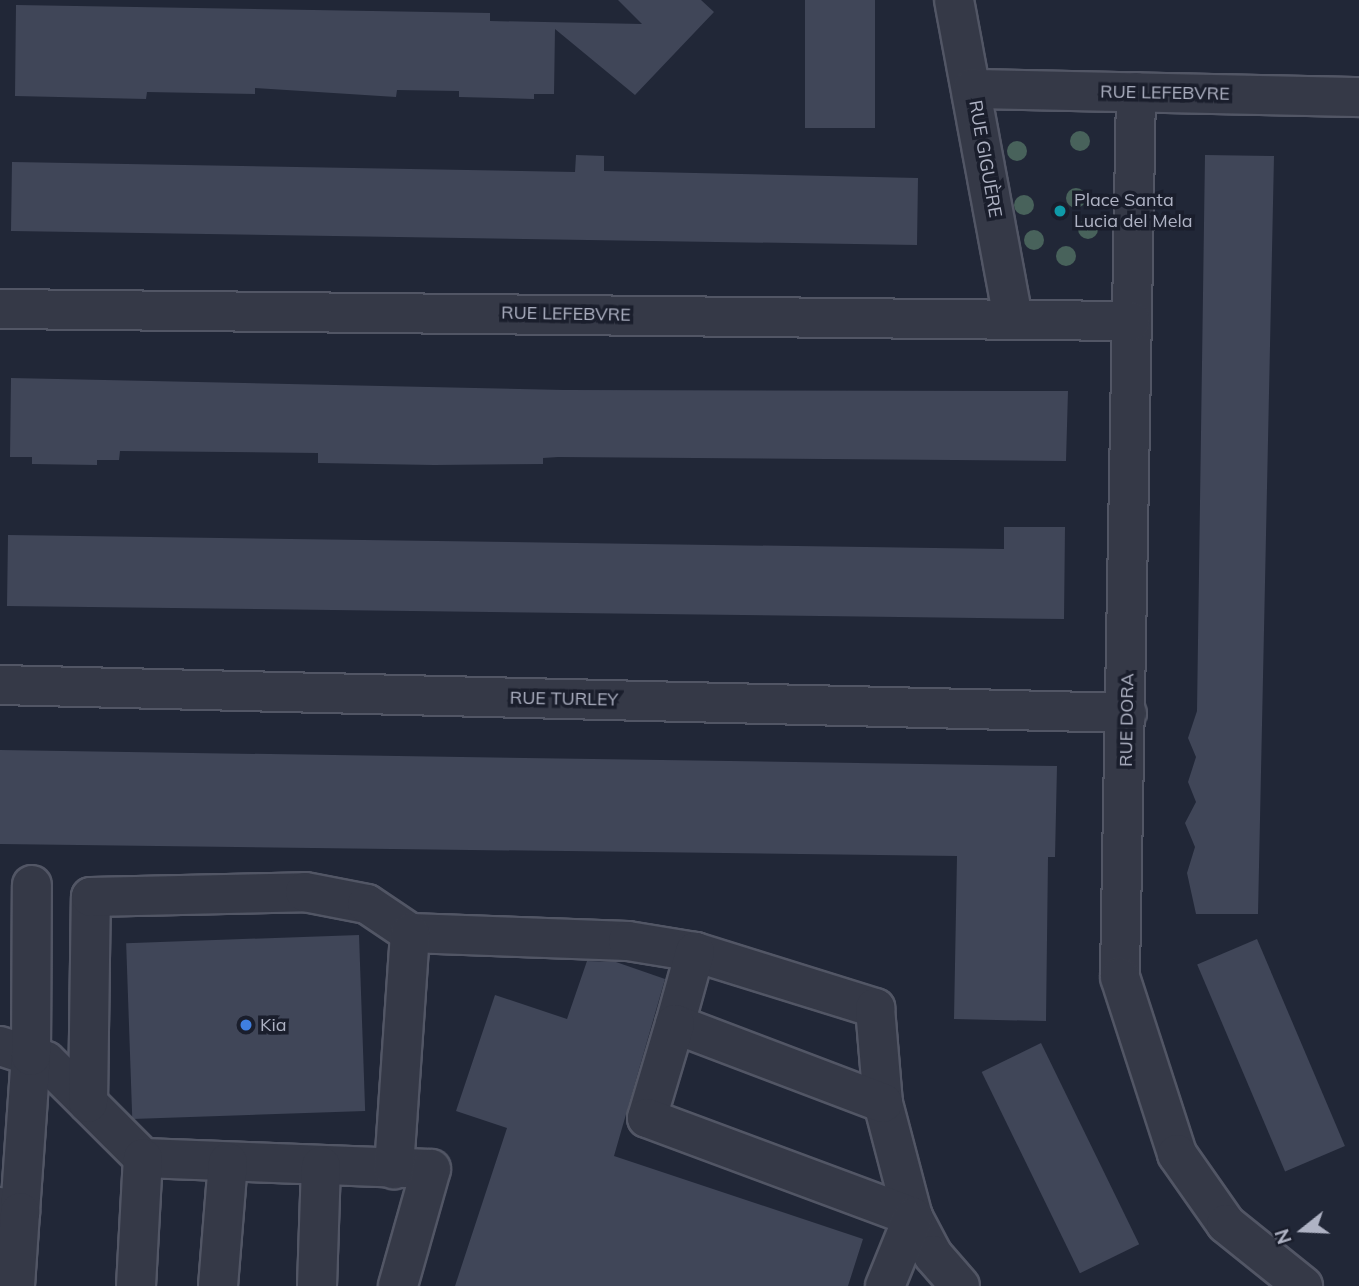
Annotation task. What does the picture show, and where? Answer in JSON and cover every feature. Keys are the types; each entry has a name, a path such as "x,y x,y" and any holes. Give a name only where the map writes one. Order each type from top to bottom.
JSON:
{"street":[{"name":"RUE GIGUÈRE","path":"954,0 1013,318"},
{"name":"RUE LEFEBVRE","path":"972,89 1359,97"},
{"name":"RUE DORA","path":"1136,92 1127,713 1120,976 1142,1055 1177,1154 1226,1224 1303,1286"},
{"name":"RUE LEFEBVRE","path":"0,309 1131,321"},
{"name":"RUE TURLEY","path":"0,685 1127,713"},
{"path":"15,1286 10,1209 15,1051 32,885"},
{"path":"88,1103 91,897 305,892 367,904 410,933 628,941 695,952 875,1008 883,1103 913,1217 933,1255 960,1286"},
{"path":"394,1170 410,933"},
{"path":"695,952 647,1118 913,1217"},
{"path":"676,1024 883,1103"},
{"path":"15,1051 46,1061 143,1158 394,1170 431,1169 398,1286"},
{"path":"136,1286 143,1158"},
{"path":"218,1286 228,1162"},
{"path":"317,1286 321,1166"},
{"path":"885,1286 913,1217"}],"building":[{"path":"618,0 701,0 714,12 635,95 555,29 554,94 534,94 534,99 459,97 459,91 397,90 396,97 255,88 255,94 147,92 146,99 15,96 16,5 490,13 490,21 642,24"},
{"path":"805,0 875,0 875,128 805,128"},
{"path":"576,155 604,156 604,171 918,178 917,245 11,231 12,162 575,172"},
{"path":"1205,155 1274,156 1258,914 1196,914 1187,873 1195,847 1185,823 1196,802 1188,782 1196,757 1188,738 1197,711"},
{"path":"11,378 564,390 1068,391 1066,461 558,457 543,458 543,464 434,465 318,463 318,453 120,451 119,460 97,460 97,465 32,464 32,457 10,457"},
{"path":"1004,527 1065,527 1064,619 7,606 8,535 1004,549"},
{"path":"0,750 1057,766 1055,857 1048,857 1046,1021 954,1019 957,856 0,844"},
{"name":"Kia","path":"359,935 365,1111 132,1119 126,943"},
{"path":"1257,939 1345,1146 1285,1172 1197,964"},
{"path":"587,961 616,962 665,979 614,1156 863,1239 848,1286 455,1286 507,1128 456,1111 495,995 567,1019"},
{"path":"1041,1043 1139,1244 1080,1273 982,1072"}],"place":[{"name":"Place Santa Lucia del Mela","path":"1060,211"},
{"name":"Kia","path":"246,1025"}]}
